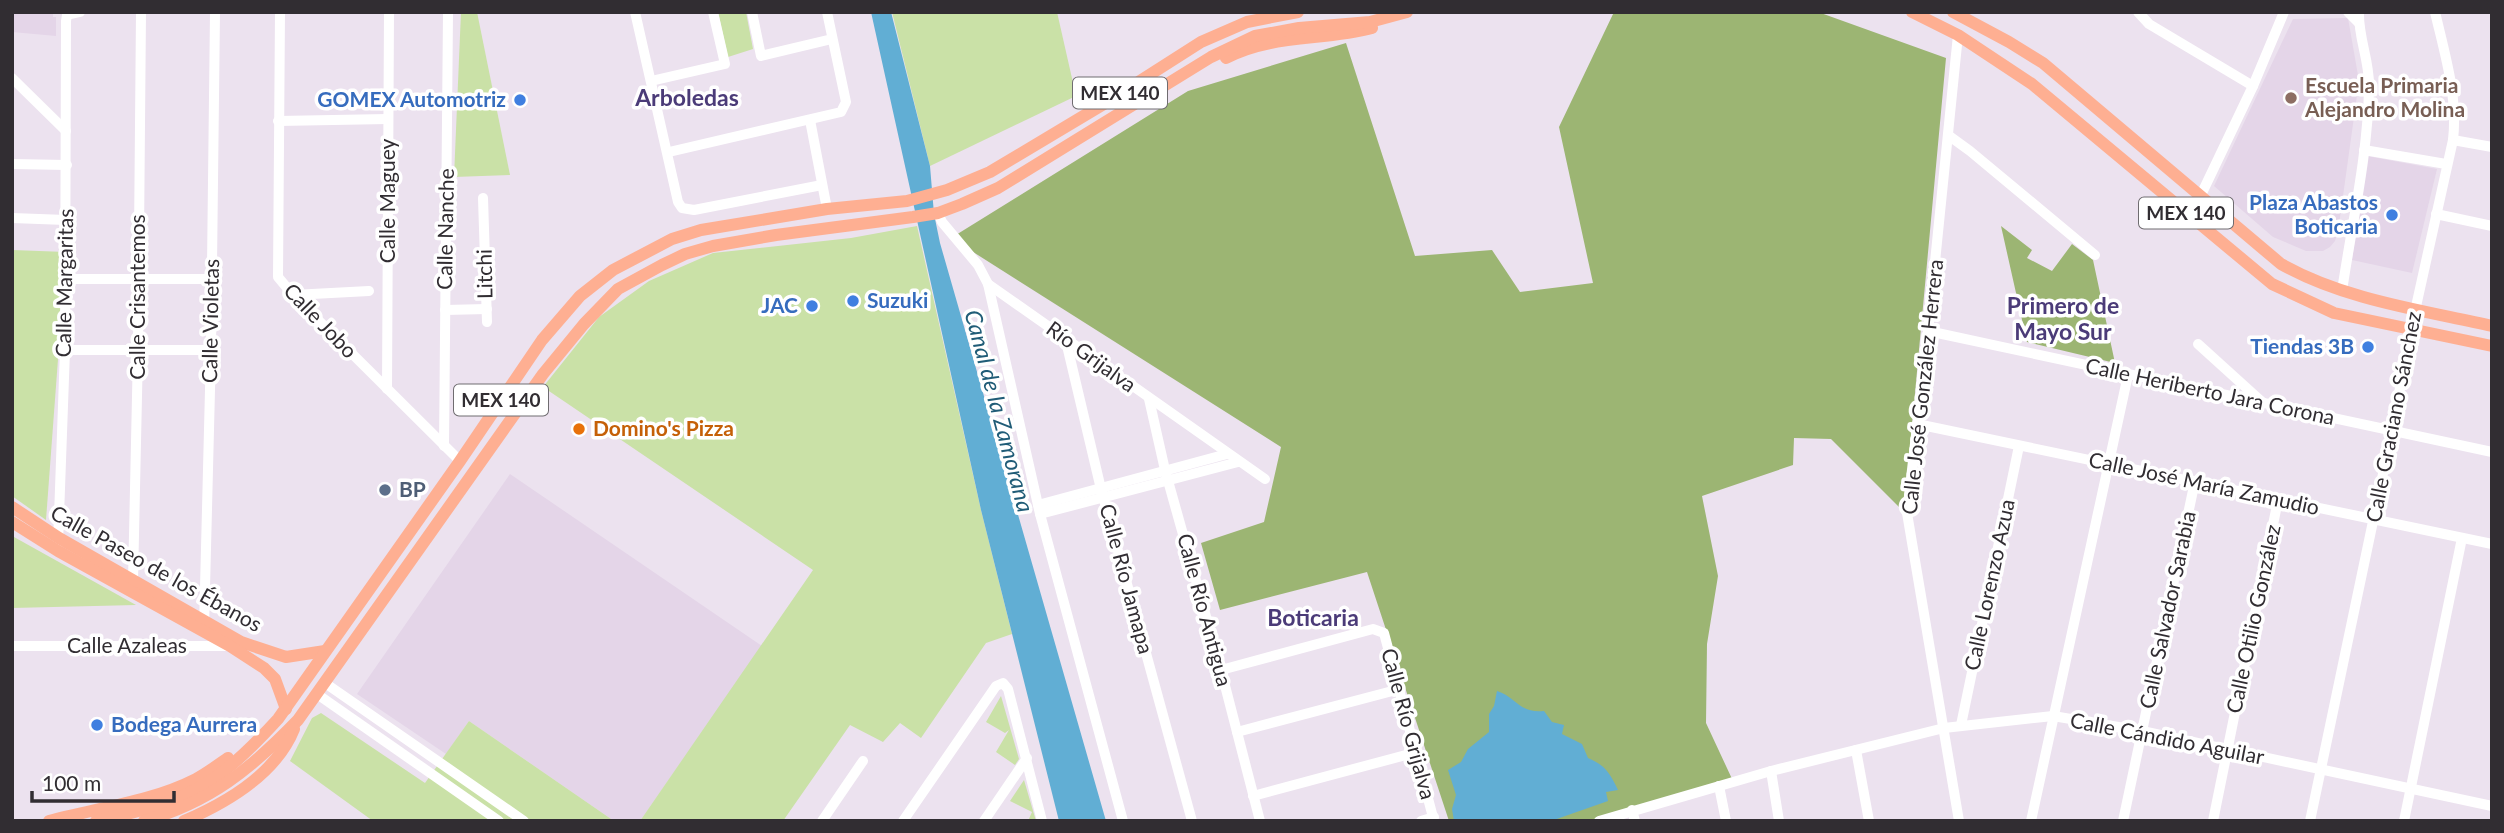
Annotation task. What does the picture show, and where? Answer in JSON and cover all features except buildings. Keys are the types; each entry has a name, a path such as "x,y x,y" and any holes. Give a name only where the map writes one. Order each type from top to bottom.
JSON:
{"main road":[{"name":"MEX 140","path":"96,821 165,803 213,779 243,757 282,714 542,340 565,312 613,270 672,239 701,230 827,209 907,201 947,190 990,173 1201,42 1247,22 1298,12"},
{"name":"MEX 140","path":"144,821 181,809 231,781 260,760 298,720 543,374 584,324 618,289 685,254 713,246 776,234 937,213 998,188 1222,51 1255,36 1299,28 1370,22 1407,12"},
{"name":"MEX 140","path":"1172,81 1187,79 1236,53 1267,42 1357,32 1397,22 1416,12"},
{"name":"MEX 140","path":"1912,12 1958,35 2032,84 2272,284 2334,313 2492,346"},
{"name":"MEX 140","path":"1953,12 2043,63 2281,264 2307,278 2342,290 2492,326"},
{"name":"Calle Paseo de los Ébanos","path":"12,507 235,644 275,679"},
{"name":"Calle Paseo de los Ébanos","path":"12,522 58,551 204,625"},
{"name":"Calle Paseo de los Ébanos","path":"235,644 286,657 325,651"},
{"path":"282,714 275,679 286,657"},
{"name":"MEX 140","path":"49,821 149,796 196,779 233,755 282,714"},
{"name":"MEX 140","path":"184,821 206,811 258,776 284,749 298,720"}],"street":[{"name":"Calle Margaritas","path":"58,551 65,350 67,15 80,12"},
{"name":"Calle Crisantemos","path":"133,581 141,12"},
{"name":"Calle Violetas","path":"204,625 215,12"},
{"name":"Calle Jobo","path":"280,12 277,273 293,295 460,461"},
{"name":"Calle Maguey","path":"387,390 389,12"},
{"name":"Calle Nanche","path":"444,446 448,12"},
{"path":"635,12 669,152 678,202 682,208 694,210 822,185"},
{"path":"651,81 725,64 713,12"},
{"path":"752,12 761,56 832,39"},
{"path":"669,152 841,112 846,102 827,12"},
{"path":"2138,12 2149,24 2253,86"},
{"path":"2201,195 2253,86 2284,12"},
{"path":"2342,290 2364,150 2369,85 2359,18 2348,12"},
{"name":"Calle Graciano Sánchez","path":"2310,821 2374,520 2411,329 2453,140 2456,115 2454,93 2435,12"},
{"name":"Calle José González Herrera","path":"1958,35 1907,513 1959,821"},
{"path":"12,78 66,131"},
{"path":"278,121 388,119"},
{"path":"810,120 827,209"},
{"path":"1948,135 2095,255"},
{"path":"2453,140 2492,148"},
{"path":"2364,150 2446,164"},
{"path":"12,164 67,165"},
{"name":"Litchi","path":"445,310 487,309 483,198"},
{"name":"Río Grijalva","path":"937,213 978,265 988,284 1265,480"},
{"path":"2436,215 2492,226"},
{"path":"12,218 66,220"},
{"path":"65,279 211,279"},
{"path":"988,284 1039,510 1123,821"},
{"path":"293,295 369,291"},
{"path":"487,309 487,322"},
{"name":"Calle Heriberto Jara Corona","path":"1928,331 2492,452"},
{"name":"Calle Río Jamapa","path":"1065,337 1102,494 1192,821"},
{"path":"2197,344 2262,402"},
{"path":"65,350 211,350"},
{"path":"2031,821 2128,376"},
{"name":"Calle Río Antigua","path":"1149,399 1167,476 1260,821"},
{"name":"Calle José María Zamudio","path":"1917,424 2492,544"},
{"name":"Calle Lorenzo Azua","path":"1961,725 2019,446"},
{"path":"1167,476 1227,454"},
{"path":"1039,510 1167,476 1238,462"},
{"name":"Calle Salvador Sarabia","path":"2123,821 2195,481"},
{"name":"Calle Otilio González","path":"2213,821 2278,500"},
{"path":"2404,821 2462,538"},
{"name":"Calle Río Grijalva","path":"1221,670 1379,629 1384,633 1434,819"},
{"name":"Calle Azaleas","path":"12,646 235,644"},
{"path":"903,821 996,687 1003,683 1008,690 1042,821"},
{"path":"321,688 499,821"},
{"path":"321,688 524,821"},
{"path":"1237,732 1400,690"},
{"name":"Calle Cándido Aguilar","path":"1599,821 1772,771 1944,728 2053,716 2142,731 2492,806"},
{"path":"1856,750 1868,821"},
{"path":"1253,796 1417,752"},
{"path":"984,821 1027,758"},
{"path":"822,821 863,761"},
{"path":"1772,771 1779,821"},
{"path":"1720,786 1726,821"},
{"path":"1632,810 1635,821"},
{"path":"1421,821 1434,819"}],"shaded area":[{"path":"12,12 53,12 53,17 56,17 56,36 12,32"},
{"name":"Escuela Primaria Alejandro Molina","path":"2348,18 2359,81 2338,232 2330,247 2323,251 2306,251 2273,237 2214,186 2293,19"},
{"name":"Plaza Abastos Boticaria","path":"2367,156 2437,169 2412,273 2352,260"},
{"path":"510,474 762,646 640,821 614,821 469,721 446,754 357,694"}],"green space":[{"path":"461,12 477,12 510,175 454,177"},
{"path":"718,12 746,12 753,49 728,57"},
{"path":"892,12 1057,12 1076,96 930,166"},
{"path":"1614,12 1818,12 1946,58 1904,512 1831,439 1794,438 1793,465 1702,496 1718,576 1707,644 1706,723 1733,781 1593,821 1449,821 1367,572 1220,610 1201,543 1264,522 1281,447 951,238 1188,91 1346,43 1415,256 1492,250 1520,292 1593,283 1559,127"},
{"path":"917,226 1012,634 986,643 921,738 900,723 883,742 850,725 783,821 640,821 813,570 543,387 599,317 649,281 713,253 851,238"},
{"path":"2001,226 2032,250 2027,258 2052,271 2072,244 2093,260 2115,363 2027,342"},
{"path":"12,250 66,252 46,520 12,496"},
{"path":"12,536 14,537 136,605 12,608"},
{"path":"1001,696 1019,759 1015,765 996,752 1009,730 1005,733 986,722"},
{"path":"321,713 425,783 469,721 614,821 373,821 290,761 312,718"},
{"path":"1024,780 1036,821 1028,821 1032,812 1010,801"}],"water":[{"path":"871,12 891,12 930,166 934,214 940,243 1106,821 1059,821 981,510"},
{"path":"1497,691 1524,708 1544,711 1552,722 1564,725 1562,734 1582,744 1588,758 1606,770 1618,790 1606,792 1608,801 1551,821 1454,821 1452,809 1456,795 1448,770 1461,762 1468,749 1489,732 1489,714"}],"place":[{"name":"Escuela Primaria Alejandro Molina","path":"2291,98"},
{"name":"GOMEX Automotriz","path":"520,100"},
{"name":"Plaza Abastos Boticaria","path":"2392,215"},
{"name":"Suzuki","path":"853,301"},
{"name":"JAC","path":"812,306"},
{"name":"Tiendas 3B","path":"2368,347"},
{"name":"Domino's Pizza","path":"579,429"},
{"name":"BP","path":"385,490"},
{"name":"Bodega Aurrera","path":"97,725"}],"district":[{"name":"Arboledas","path":"687,98"},
{"name":"Primero de Mayo Sur","path":"2063,319"},
{"name":"Boticaria","path":"1313,618"}],"water label":[{"name":"Canal de la Zamorana","path":"999,411"}]}
